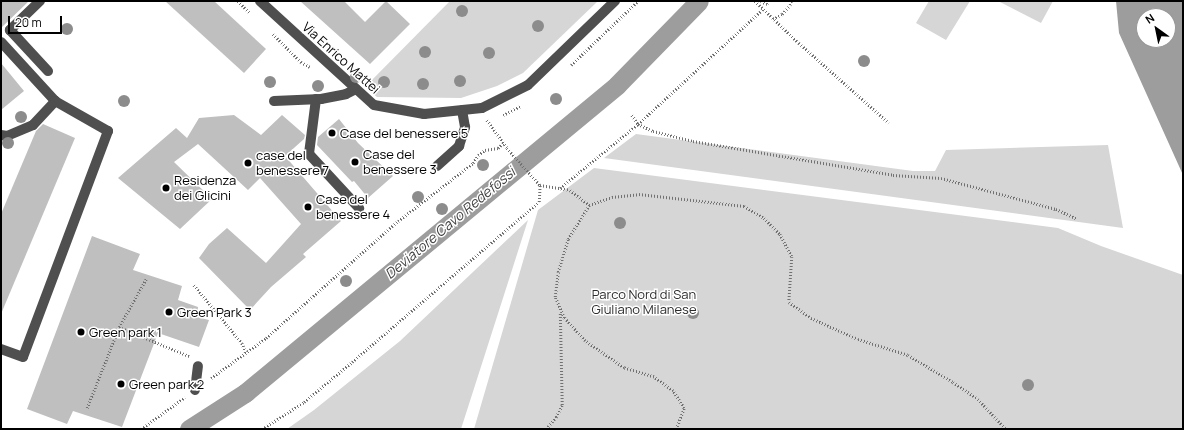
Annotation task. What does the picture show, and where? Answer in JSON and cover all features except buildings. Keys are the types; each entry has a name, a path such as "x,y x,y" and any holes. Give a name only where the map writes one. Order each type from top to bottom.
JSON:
{"street":[{"path":"40,1 10,30 48,71"},
{"name":"Via Enrico Mattei","path":"260,1 374,105 424,114 482,108 528,85 615,1"},
{"path":"1,42 55,101 108,130 23,357 1,349"},
{"path":"274,101 316,99 346,94 356,89"},
{"path":"316,99 309,154 359,208"},
{"path":"1,135 7,136 32,125 55,101"},
{"path":"437,166 460,146 465,127 462,110"},
{"path":"196,390 198,366"}],"path":[{"path":"568,69 638,1"},
{"path":"754,1 889,123"},
{"path":"761,1 767,4 768,1"},
{"path":"773,19 782,14 790,5 791,1"},
{"path":"560,188 638,124 763,9"},
{"path":"292,52 301,62 315,70"},
{"path":"499,116 523,105"},
{"path":"482,108 487,121 503,143 540,185 570,190 589,205"},
{"path":"632,115 638,124 653,131 693,141 893,175 941,178 1056,209 1077,219"},
{"path":"465,127 493,119"},
{"path":"266,338 398,221 473,163 478,155 485,150 498,148 503,143"},
{"path":"262,429 304,402 538,202 540,185"},
{"path":"676,429 684,408 673,391 654,377 624,368 585,341 564,318 555,297 558,272 568,239 589,205 612,197 639,194 744,206 764,218 780,234 792,257 789,302 811,318 858,339 908,356 927,367 978,399 1006,429"},
{"path":"87,408 119,327 146,279"},
{"path":"194,285 242,343 246,353"},
{"path":"546,429 556,417 562,404 560,310"},
{"path":"119,327 191,357 198,366"}],"green space":[{"path":"450,1 598,1 523,73 497,86 461,98 377,97 365,87"},
{"path":"929,1 970,1 946,40 916,23"},
{"path":"998,1 1053,1 1041,23"},
{"path":"636,134 913,171 935,171 946,150 1108,145 1123,228 604,158"},
{"name":"Parco Nord di San Giuliano Milanese","path":"594,168 1058,228 1101,246 1183,275 1183,429 474,429 538,210"},
{"path":"528,220 461,429 287,429 314,410 400,341"}],"shaded area":[{"path":"1116,1 1183,1 1183,175 1119,33"}],"waterway":[{"name":"Deviatore Cavo Redefossi","path":"189,429 245,393 617,85 699,1"}],"place":[{"name":"Case del benessere 5","path":"332,133"},
{"name":"Case del benessere 3","path":"355,162"},
{"name":"case del benessere 7","path":"248,163"},
{"name":"Residenza dei Glicini","path":"166,188"},
{"name":"Case del benessere 4","path":"308,207"},
{"name":"Green Park 3","path":"169,312"},
{"name":"Green park 1","path":"81,332"},
{"name":"Green park 2","path":"121,384"}]}
